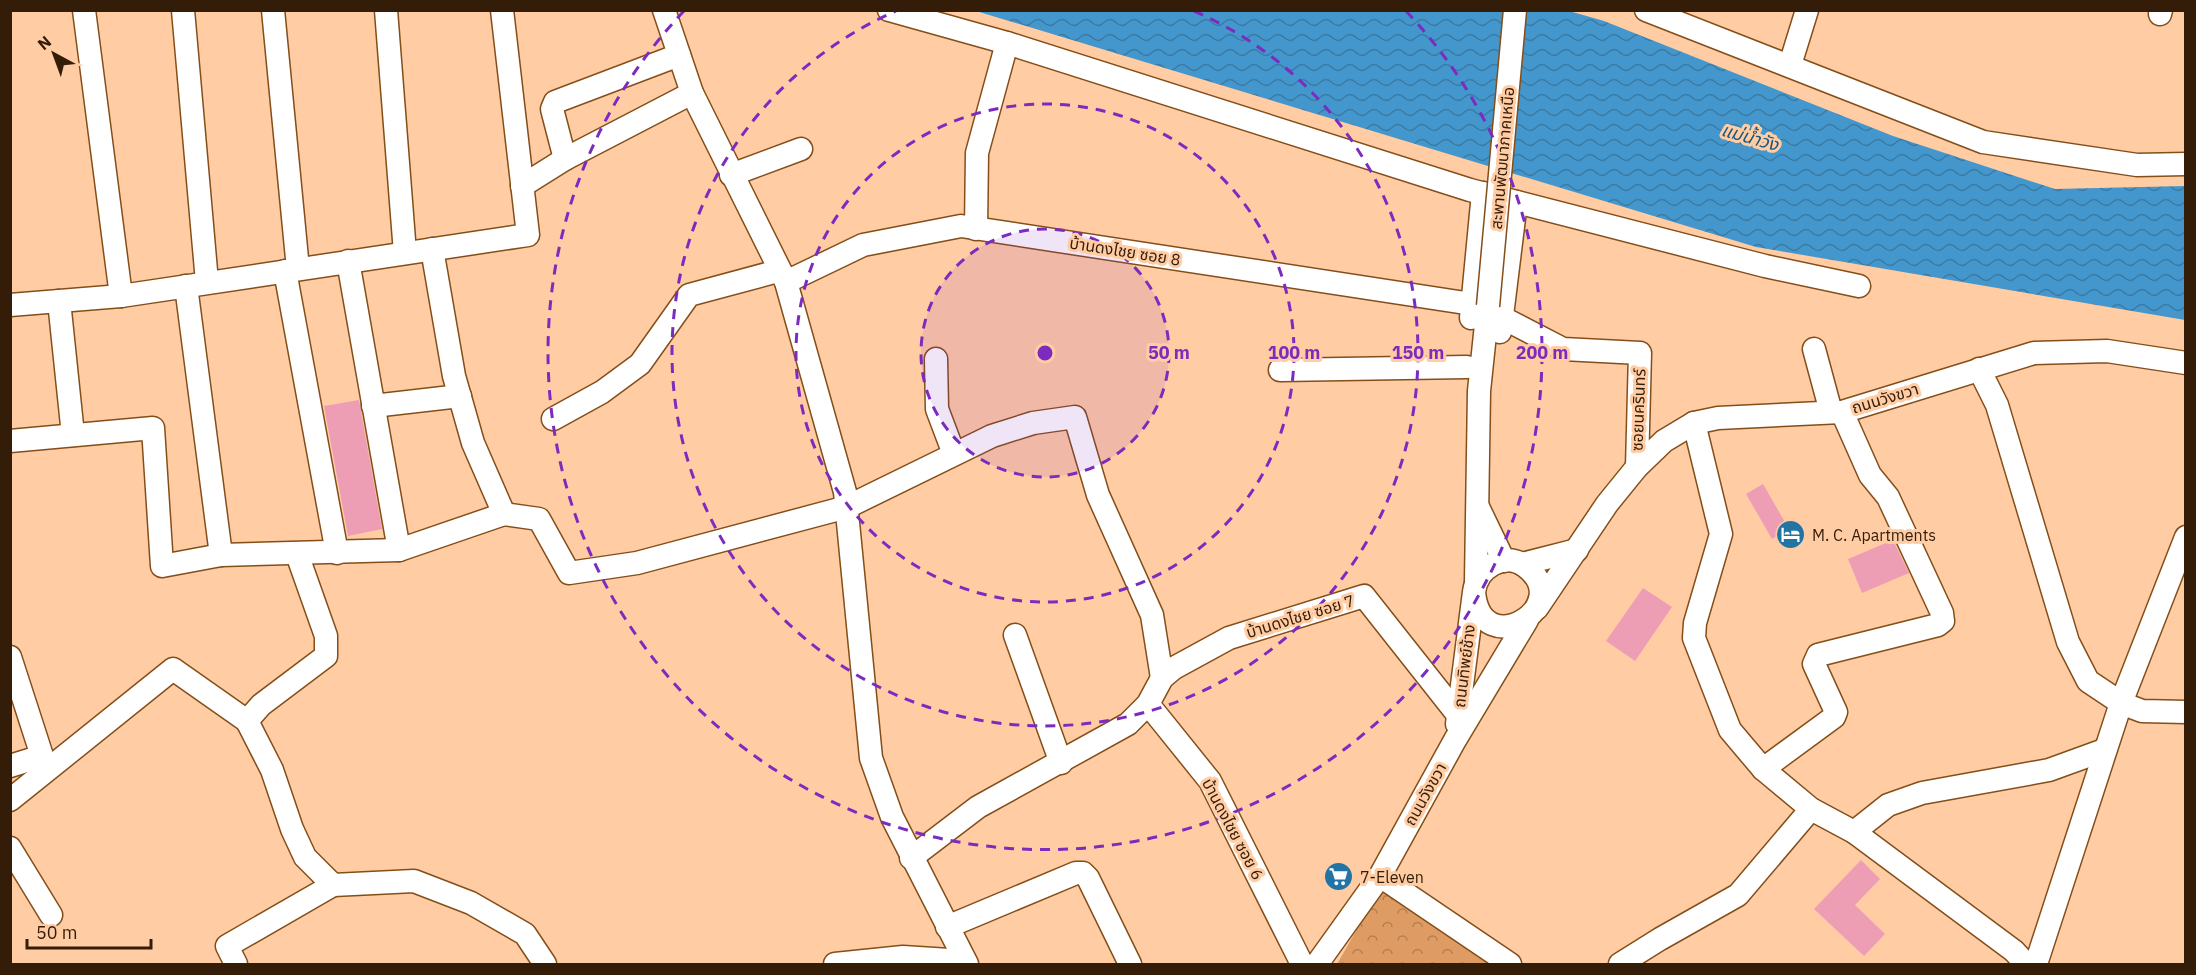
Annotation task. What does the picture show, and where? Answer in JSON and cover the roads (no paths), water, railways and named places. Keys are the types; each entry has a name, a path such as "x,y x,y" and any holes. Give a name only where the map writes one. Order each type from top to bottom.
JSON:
{"street":[{"path":"84,10 121,296"},
{"path":"183,10 196,284 221,555"},
{"path":"273,10 291,270 337,553"},
{"path":"386,10 405,253"},
{"path":"10,305 121,296 528,235 502,10"},
{"path":"664,10 692,93 782,277 845,492 871,758 892,817 966,963"},
{"path":"889,10 1007,43 1484,193 1765,266 1858,286"},
{"name":"สะพานพัฒนาภาคเหนือ","path":"1488,309 1515,10"},
{"path":"1646,10 1983,142 2137,165 2186,164"},
{"path":"1790,65 1807,10"},
{"path":"976,229 977,153 1007,43"},
{"path":"565,159 552,110 555,102 679,55"},
{"path":"522,186 565,159 692,93"},
{"path":"731,175 801,149"},
{"path":"1484,193 1488,309"},
{"path":"1479,392 1467,367 1488,309 1516,202"},
{"name":"บ้านดงไชย ซอย 8","path":"553,420 602,392 640,364 689,295 782,277 863,245 961,226 1488,309 1563,349 1640,353"},
{"path":"432,249 454,376 473,443 504,514"},
{"path":"348,261 399,550"},
{"path":"59,301 73,435"},
{"name":"ถนนทิพย์ช้าง","path":"1455,741 1475,586 1479,392 1488,309"},
{"path":"1763,769 1834,717 1836,712 1814,663 1818,655 1938,625 1943,621 1942,613 1888,497 1870,476 1837,412 1814,349"},
{"name":"ถนนวังขวา","path":"1317,964 1380,876 1455,741 1532,614 1611,500 1637,467 1664,441 1694,423 1718,418 1837,412 2034,353 2107,351 2186,363"},
{"name":"ซอยนครินทร์","path":"1637,467 1640,353"},
{"path":"936,359 937,409 954,453"},
{"path":"1280,370 1467,367"},
{"path":"1979,369 1997,405 2068,642 2088,681 2121,703 2142,711 2186,712"},
{"path":"373,406 460,396"},
{"path":"10,441 153,428 162,566 221,555 399,550 504,514 539,519 569,573 637,563 847,507 992,436 1033,423 1075,417 1098,495 1152,615 1162,678"},
{"path":"1694,423 1721,534 1695,623 1694,638 1730,730 1763,769 1811,809 1854,832 2014,951 2026,964"},
{"path":"1476,503 1513,562 1532,572 1538,583 1540,596 1532,614 1507,627 1487,620 1479,612 1475,586 1492,564 1513,562 1577,550"},
{"path":"2036,964 2104,750 2186,537"},
{"path":"247,721 261,705 326,656 326,636 297,554"},
{"name":"บ้านดงไชย ซอย 7","path":"911,858 978,807 1128,724 1148,704 1162,678 1174,668 1228,638 1364,596 1458,715"},
{"path":"1015,635 1061,763"},
{"path":"10,766 42,756 12,663"},
{"path":"10,801 173,669 247,721 272,770 291,829 305,857 333,885"},
{"name":"บ้านดงไชย ซอย 6","path":"1148,704 1210,782 1302,964"},
{"path":"1854,832 1888,805 1922,793 2049,770 2104,750"},
{"path":"1620,964 1738,895 1811,809"},
{"path":"10,849 51,915"},
{"path":"947,927 1076,873 1083,873 1088,878 1130,964"},
{"path":"1380,876 1510,964"},
{"path":"236,964 227,947 333,885 414,881 471,903 525,934 545,964"},
{"path":"835,964 903,957 966,963"}],"water":[{"name":"แม่น้ำวัง","path":"976,11 1569,11 1604,21 1893,136 2055,189 2185,186 2185,320 1756,247"}],"place":[{"name":"M. C. Apartments","path":"1791,535"},
{"name":"7-Eleven","path":"1339,877"}]}
